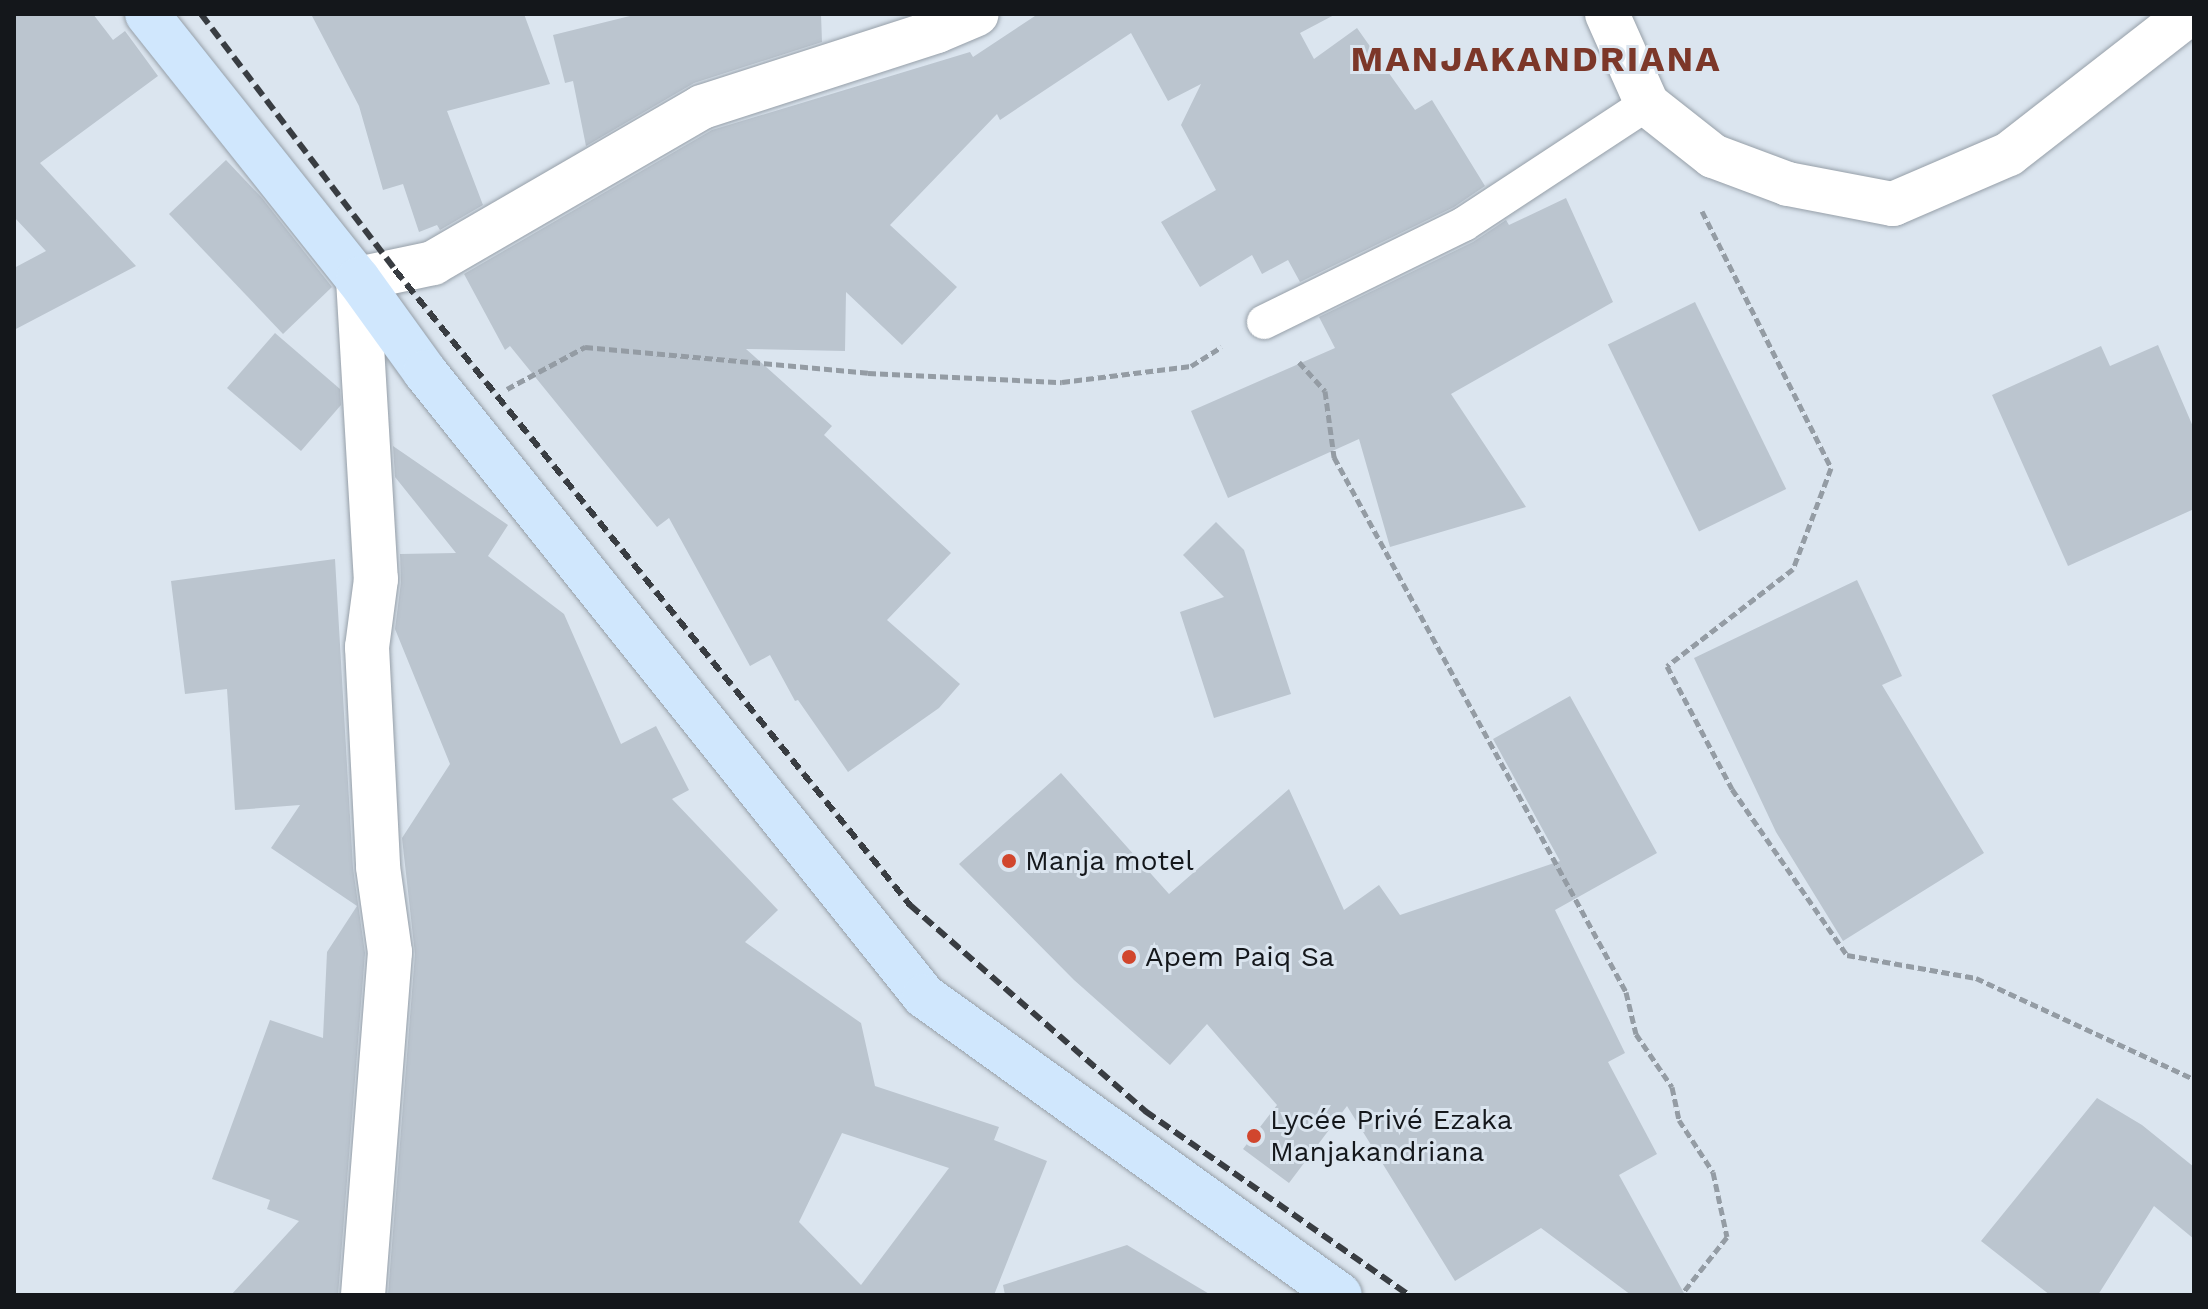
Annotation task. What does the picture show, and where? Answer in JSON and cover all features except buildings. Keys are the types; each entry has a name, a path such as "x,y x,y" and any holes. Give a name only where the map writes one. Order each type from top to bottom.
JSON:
{"main road":[{"path":"147,14 358,279 425,372 924,996 1340,1295"}],"street":[{"path":"363,1295 390,952 378,867 367,647 376,579 358,279 433,263 702,107 937,31 977,14"},
{"path":"1607,14 1647,104 1713,156 1788,184 1893,204 2009,154 2189,14"}],"lane":[{"path":"1264,322 1464,224 1647,104"}],"path":[{"path":"1697,202 1831,468 1793,569 1667,666 1732,789 1847,955 1976,978 2194,1079"},
{"path":"425,372 497,394 585,347 868,373 1062,382 1191,366 1264,322 1325,391 1334,457 1626,992 1636,1034 1672,1087 1679,1120 1713,1172 1727,1237 1681,1295"}],"railway":[{"path":"201,14 395,270 910,905 1145,1111 1409,1295"}],"place":[{"name":"Manja motel","path":"1009,861"},
{"name":"Apem Paiq Sa","path":"1129,957"},
{"name":"Lycée Privé Ezaka Manjakandriana","path":"1254,1136"}],"district":[{"name":"MANJAKANDRIANA","path":"1536,60"}]}
